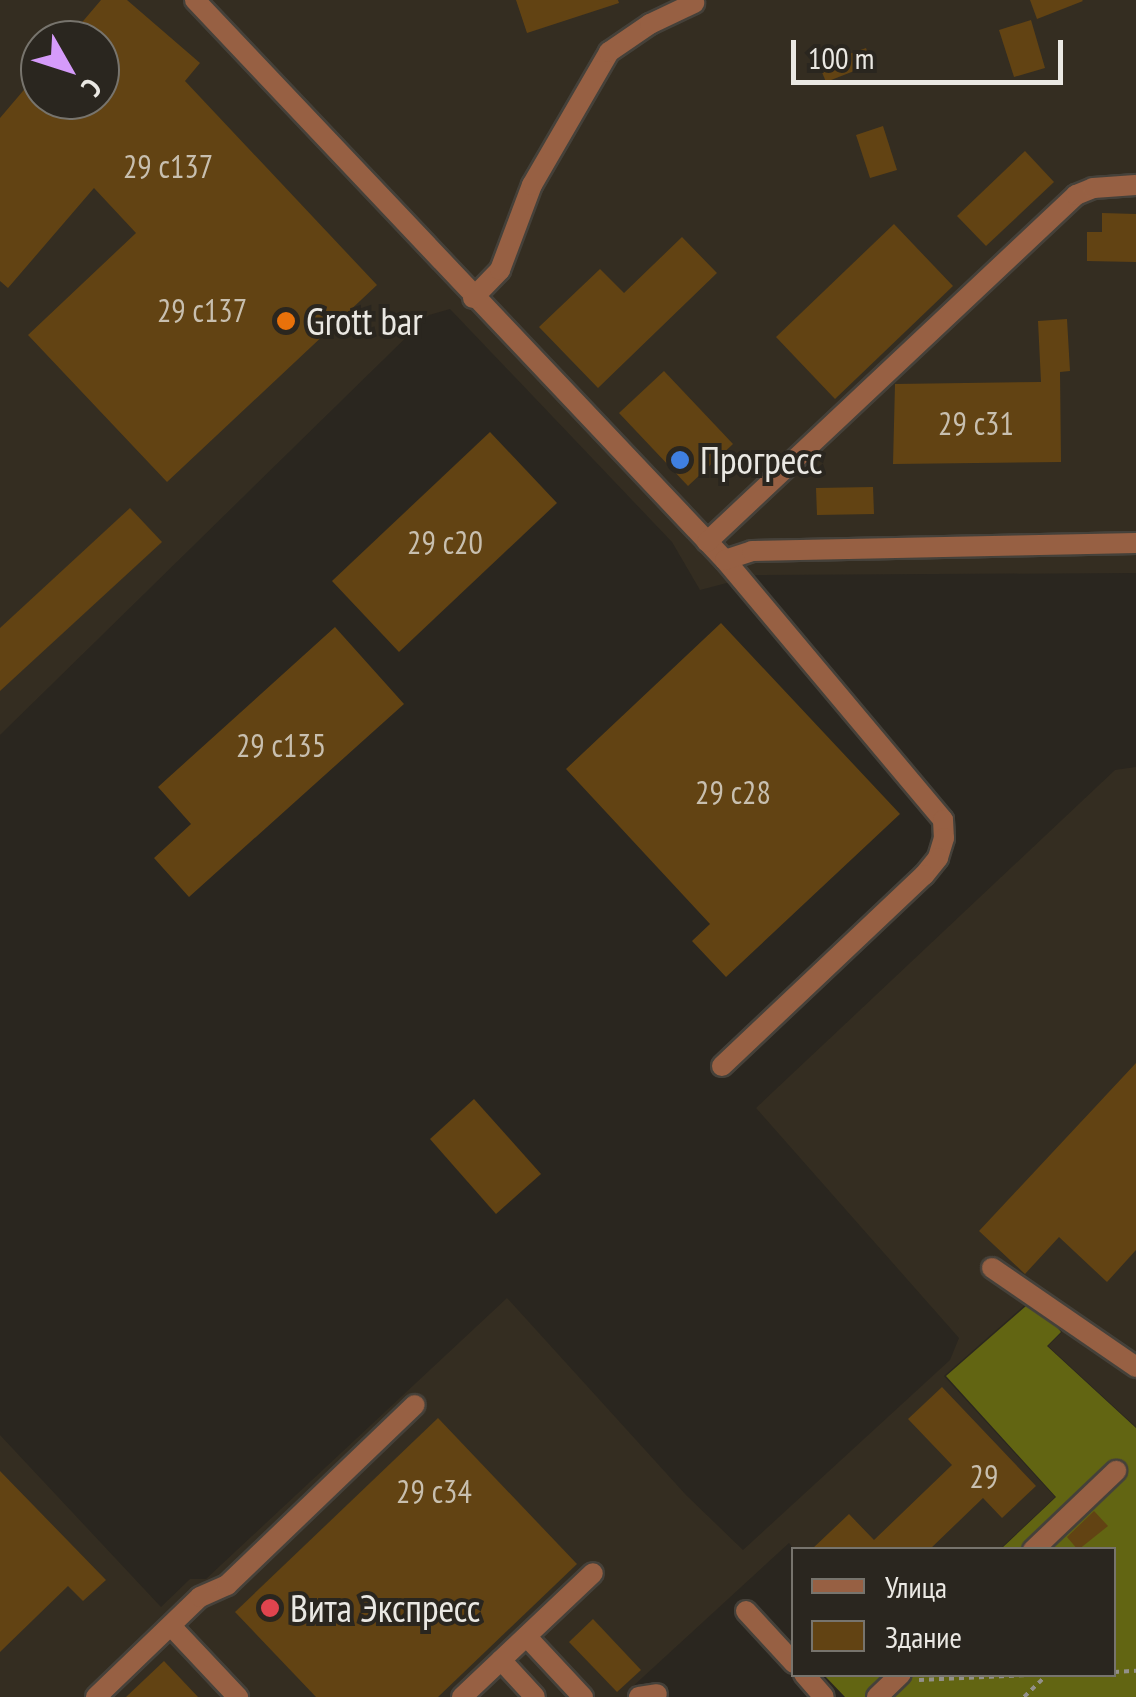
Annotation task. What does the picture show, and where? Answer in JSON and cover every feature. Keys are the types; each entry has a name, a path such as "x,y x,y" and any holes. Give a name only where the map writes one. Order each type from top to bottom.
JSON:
{"lane":[{"path":"195,0 472,298 724,560 931,801 943,820 944,838 938,858 924,875 722,1066"},
{"path":"472,298 500,270 532,185 609,52 650,24 694,3"},
{"path":"706,542 1076,195 1093,188 1136,185"},
{"path":"724,560 752,551 1136,542"},
{"path":"992,1268 1136,1367"},
{"path":"96,1697 200,1597 227,1585 415,1405"},
{"path":"1036,1547 1116,1471"},
{"path":"477,1692 501,1660 593,1573"},
{"path":"746,1610 791,1660"},
{"path":"171,1626 238,1697"},
{"path":"527,1637 582,1697"},
{"path":"501,1660 535,1697"},
{"path":"807,1677 824,1697"},
{"path":"877,1697 898,1678"}],"path":[{"path":"898,1678 948,1677"},
{"path":"1024,1697 1047,1677"}],"shaded area":[{"path":"0,0 1136,0 1136,573 757,575 700,590 672,542 450,309 429,315 0,735"},
{"path":"1136,767 1136,1427 1048,1346 1062,1332 1034,1297 944,1376 1055,1497 1002,1547 792,1547 789,1543 630,1689 636,1697 0,1697 0,1435 161,1607 190,1579 206,1579 507,1298 686,1495 743,1550 950,1360 959,1338 756,1108 1115,770"},
{"path":"1034,1299 1061,1332 1047,1346 1136,1428 1136,1697 845,1697 826,1677 1116,1677 1116,1547 1003,1547 1056,1497 946,1376"}],"building":[{"path":"101,0 127,0 200,63 185,81 377,285 167,482 28,335 136,233 94,188 8,288 0,281 0,118 20,94 20,120 120,120 120,20 84,20"},
{"path":"516,0 618,0 619,3 527,33"},
{"path":"1030,0 1082,0 1083,1 1037,19"},
{"path":"1031,20 1045,68 1014,77 999,30"},
{"path":"866,48 872,64 826,82 819,65"},
{"path":"883,126 897,170 870,178 856,135"},
{"path":"1025,151 1054,182 986,246 957,216"},
{"path":"1102,213 1136,214 1136,262 1087,261 1087,232 1102,232"},
{"path":"894,224 953,286 835,399 776,337"},
{"path":"682,237 717,273 598,388 539,327 600,269 624,293"},
{"path":"1067,319 1070,371 1060,372 1061,462 893,464 895,384 1041,382 1038,321"},
{"path":"664,371 733,444 688,486 619,413"},
{"path":"490,432 557,503 399,652 332,581"},
{"path":"873,487 874,514 817,515 816,488"},
{"path":"130,508 162,542 0,691 0,628"},
{"path":"721,623 900,814 726,977 692,941 710,924 566,769"},
{"path":"335,627 404,704 189,897 154,858 191,824 158,787"},
{"path":"1136,1063 1136,1250 1107,1282 1059,1237 1025,1274 979,1231"},
{"path":"474,1099 541,1174 496,1214 430,1139"},
{"path":"942,1387 1036,1486 1002,1518 983,1498 932,1547 814,1547 849,1514 874,1540 952,1465 908,1419"},
{"path":"438,1418 577,1564 438,1697 316,1697 235,1612"},
{"path":"0,1471 106,1580 83,1601 68,1586 0,1652"},
{"path":"1094,1511 1108,1526 1082,1547 1075,1547 1067,1537"},
{"path":"593,1619 641,1670 617,1692 569,1642"},
{"path":"164,1661 198,1697 126,1697"}],"place":[{"name":"Grott bar","path":"286,321"},
{"name":"Прогресс","path":"680,460"},
{"name":"Вита Экспресс","path":"270,1608"}]}
